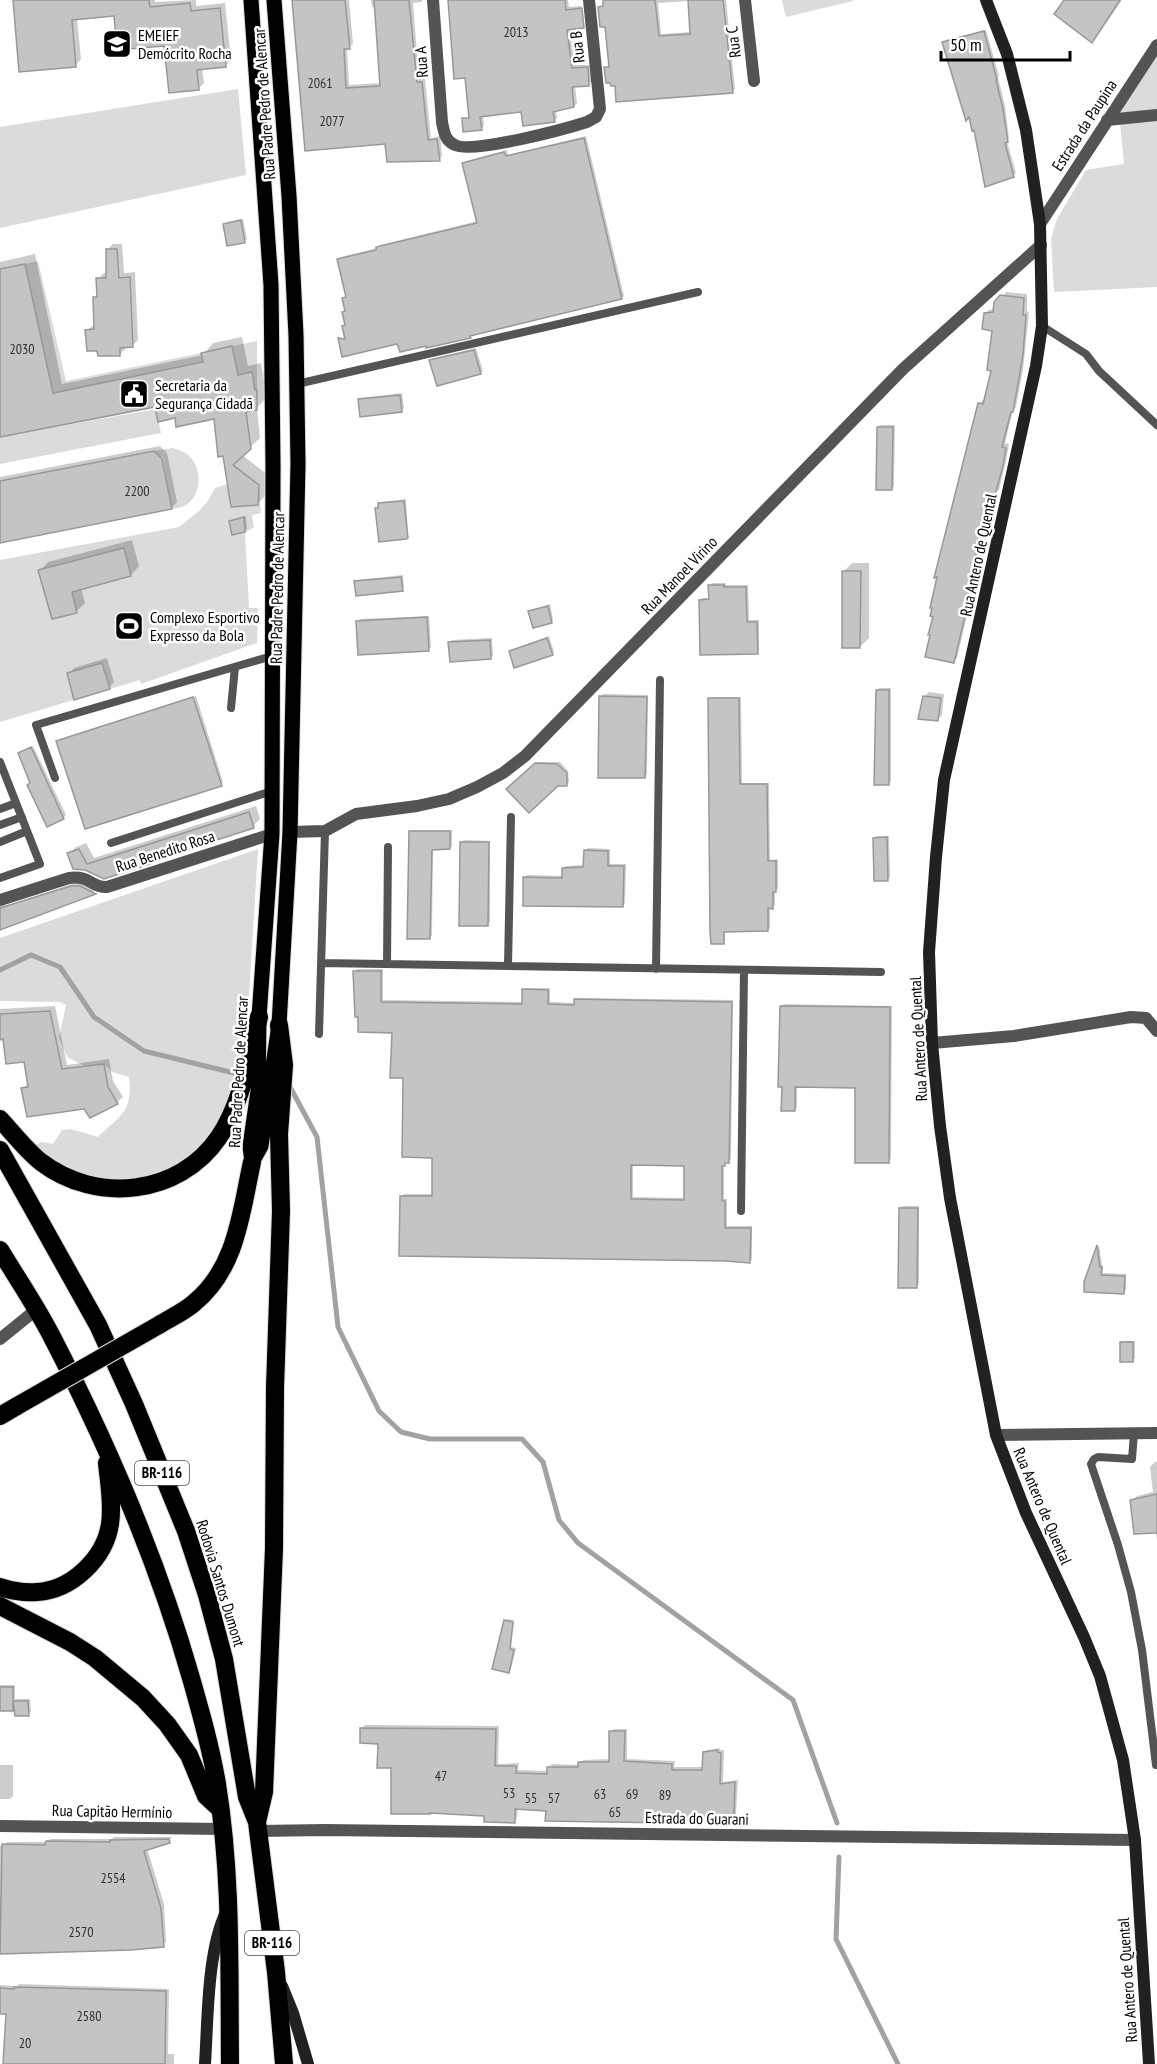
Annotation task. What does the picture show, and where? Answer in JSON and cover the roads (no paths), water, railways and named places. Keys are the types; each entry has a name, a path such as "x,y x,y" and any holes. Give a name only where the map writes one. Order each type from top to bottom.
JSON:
{"highway":[{"path":"0,1119 41,1161 55,1171 82,1182 113,1189 152,1186 188,1170 206,1154 226,1125 242,1084 259,1017"},
{"path":"257,1826 264,1792 274,1548 275,1388 281,1210 279,1134 284,1065 279,1025"},
{"name":"Rodovia Santos Dumont","path":"0,1150 98,1324 134,1404 186,1531 207,1595 224,1659 247,1797 257,1826 276,1972 284,2064"},
{"path":"0,1416 159,1325 192,1305 205,1294 228,1262 237,1233 252,1162"},
{"name":"BR-116","path":"0,1250 37,1310 106,1449 143,1536 177,1630 207,1736 223,1830 229,1905 230,2064"},
{"path":"0,1587 19,1592 38,1592 58,1588 90,1565 99,1553 110,1527 106,1449"},
{"path":"0,1605 95,1658 143,1698 173,1732 189,1755 206,1796 220,1809"}],"main road":[{"name":"Rua Padre Pedro de Alencar","path":"250,0 271,285 273,396 272,834 259,1017 258,1091 250,1146 252,1162"},
{"name":"Rua Padre Pedro de Alencar","path":"252,1162 261,1146 279,1025 291,832 298,464 290,196 274,0"},
{"path":"265,197 290,196"},
{"path":"273,396 297,390"},
{"path":"273,465 298,464"}],"street":[{"name":"Rua A","path":"433,0 442,123"},
{"name":"Rua B","path":"442,123 445,136 453,145 460,147 482,146 526,138 587,122 596,117 600,109 589,0"},
{"name":"Rua C","path":"745,0 754,81"},
{"name":"Rua Antero de Quental","path":"986,0 1007,54 1023,119 1040,224 1042,326 1036,366 944,780 939,816 929,952 932,1043 950,1198 996,1436 1026,1513 1100,1676 1123,1760 1135,1840 1149,2064"},
{"name":"Estrada da Paupina","path":"1040,224 1157,45"},
{"path":"1107,120 1157,115"},
{"name":"Rua Manoel Virino","path":"291,832 325,831 356,814 417,806 449,799 503,773 525,756 903,369 1041,245"},
{"name":"Rua Benedito Rosa","path":"0,900 69,878 80,877 97,886 107,887 272,834"},
{"path":"932,1043 1014,1036 1131,1017 1146,1018 1157,1031"},
{"path":"0,1339 37,1310"},
{"path":"996,1436 1157,1433"},
{"name":"Rua Capitão Hermínio","path":"0,1826 223,1830"},
{"name":"Estrada do Guarani","path":"257,1826 325,1830 1135,1840"},
{"name":"BR-116","path":"205,2064 215,1949 221,1923 229,1905"},
{"name":"BR-116","path":"276,1972 293,2013 308,2064"}],"lane":[{"path":"297,390 698,292"},
{"path":"1042,326 1086,354 1099,371 1157,425"},
{"path":"55,778 36,725 272,656"},
{"path":"231,708 234,667"},
{"path":"656,969 660,680"},
{"path":"0,762 3,777 22,817 40,864 0,878"},
{"path":"111,843 272,791"},
{"path":"0,809 16,803"},
{"path":"0,825 22,817"},
{"path":"508,966 511,817"},
{"path":"0,842 27,831"},
{"path":"319,1034 325,831"},
{"path":"387,964 388,847"},
{"path":"321,963 881,972"},
{"path":"741,1211 744,970"},
{"path":"1134,1433 1132,1459 1098,1457 1091,1464 1131,1592 1142,1650 1156,1765"}],"waterway":[{"path":"0,970 31,955 60,967 94,1017 144,1051 238,1074"},
{"path":"289,1085 317,1137 338,1327 379,1411 401,1432 430,1439 522,1439 543,1462 559,1520 578,1543 793,1700 837,1823"},
{"path":"839,1857 836,1939 898,2064"}],"place":[{"name":"EMEIEF Demócrito Rocha","path":"117,44"},
{"name":"Secretaria da Segurança Cidadã","path":"134,394"},
{"name":"Complexo Esportivo Expresso da Bola","path":"129,626"}]}
